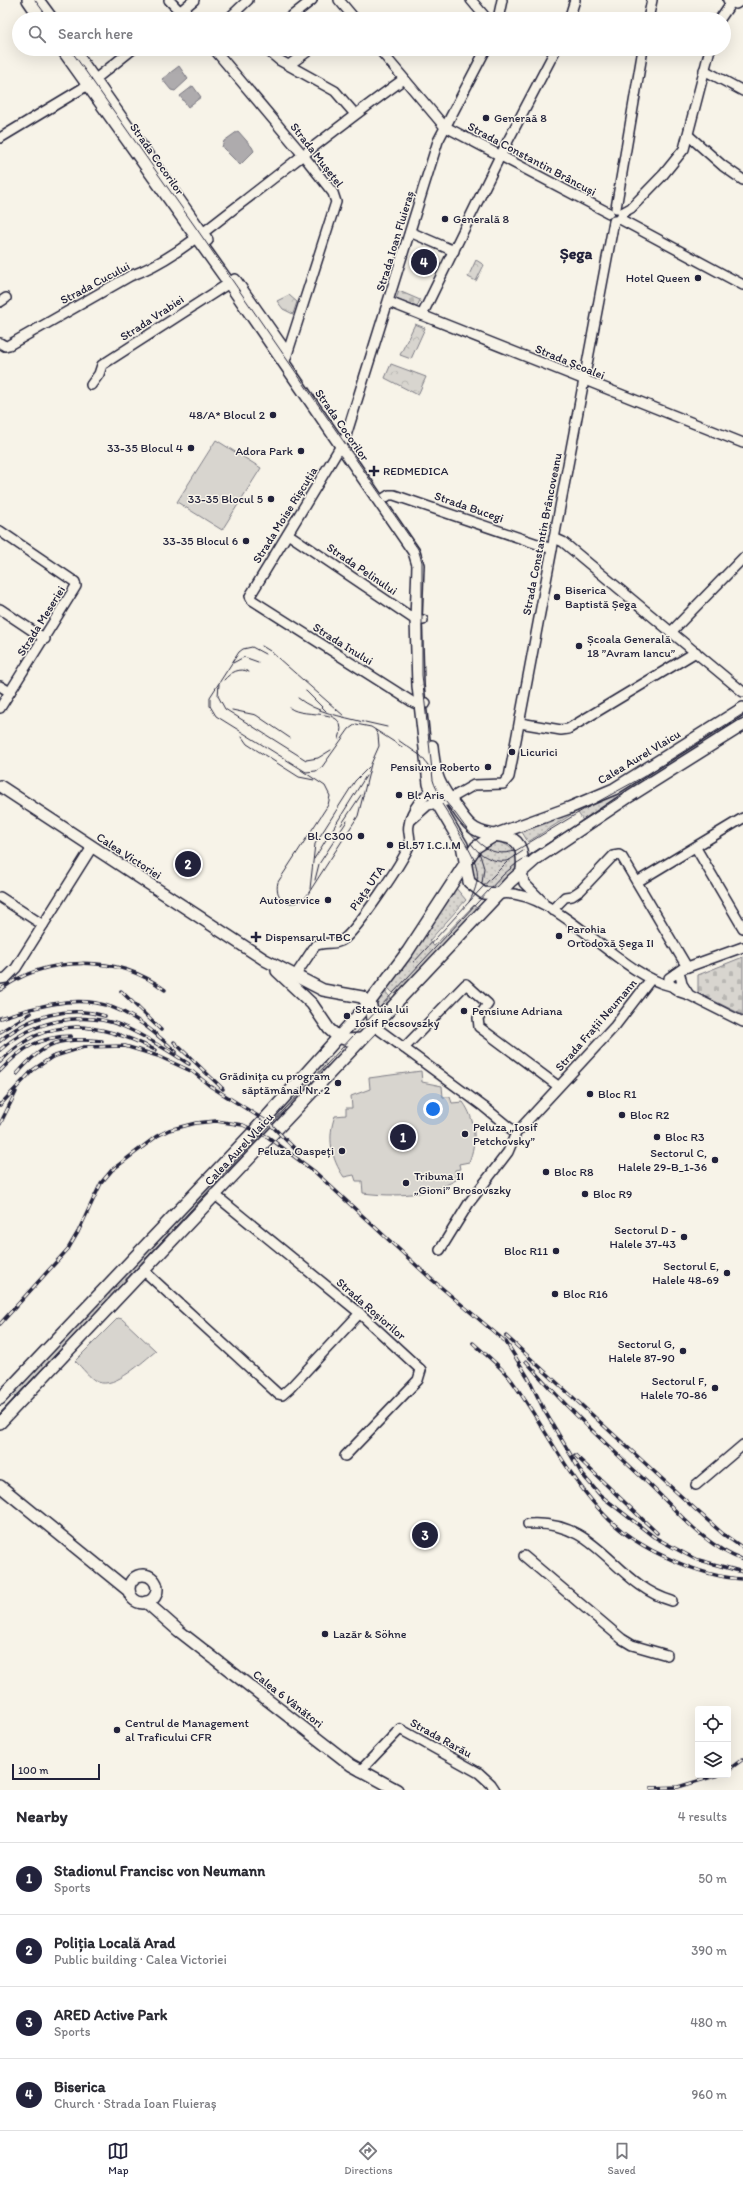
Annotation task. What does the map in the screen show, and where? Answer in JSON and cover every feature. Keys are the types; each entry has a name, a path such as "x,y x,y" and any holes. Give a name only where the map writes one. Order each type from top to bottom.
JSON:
{"main road":[{"path":"28,0 36,12"},
{"path":"38,0 47,12"},
{"name":"Strada Cocorilor","path":"68,56 91,82 232,281 383,499 416,557 428,779 436,788 462,845 464,865"},
{"name":"Strada Cocorilor","path":"77,56 91,82"},
{"name":"Calea Aurel Vlaicu","path":"0,1399 255,1130 369,1003 408,951 476,847 497,834 569,808 614,789 743,708"},
{"name":"Calea Aurel Vlaicu","path":"0,1423 214,1194 522,871 536,859 630,796 743,725"},
{"name":"Calea Victoriei","path":"0,786 268,963 323,990 357,995 369,1003"},
{"name":"Strada Cocorilor","path":"442,801 474,829 497,834"},
{"path":"497,834 511,839 518,846 523,857 522,871"},
{"path":"464,865 467,880 475,889 485,894 499,894"},
{"name":"Calea Victoriei","path":"268,963 312,1004 329,1029 338,1037"},
{"path":"369,1003 373,1012 374,1026"},
{"path":"338,1037 348,1040 361,1039"},
{"path":"0,1486 108,1574 129,1591 135,1600 146,1602 152,1600 156,1587 152,1579 143,1576 135,1578 108,1574"},
{"path":"129,1591 130,1585 135,1578"},
{"name":"Calea 6 Vânători","path":"155,1594 167,1621"},
{"name":"Calea 6 Vânători","path":"146,1602 167,1621 360,1770 397,1790"}],"street":[{"path":"169,0 180,11 194,0"},
{"path":"235,12 248,0"},
{"path":"297,12 312,0"},
{"path":"339,0 348,12"},
{"path":"471,0 481,12"},
{"path":"499,12 502,0"},
{"path":"571,12 574,0"},
{"path":"649,12 652,0"},
{"path":"724,12 730,1 736,4 742,0"},
{"path":"0,138 91,82 125,56"},
{"name":"Strada Mușețel","path":"220,56 303,155 333,193 336,202 286,359"},
{"path":"276,56 327,86 355,114"},
{"path":"289,65 301,56"},
{"path":"385,56 444,126"},
{"name":"Strada Ioan Fluieraș","path":"344,443 444,126 482,56"},
{"path":"422,315 500,156 552,56"},
{"name":"Strada Constantin Brâncoveanu","path":"442,801 477,784 505,783 510,772 583,380 616,215 642,56"},
{"path":"616,215 630,208 675,162 684,149 708,56"},
{"path":"704,70 743,92"},
{"name":"Strada Cucului","path":"2,344 9,345 130,276 146,270 199,236 355,114 404,79"},
{"name":"Strada Constantin Brâncuși","path":"444,126 616,215 743,285"},
{"path":"688,136 726,169 743,180"},
{"path":"410,232 454,251"},
{"name":"Strada Vrabiei","path":"91,385 99,374 102,365 232,281"},
{"name":"Strada Școalei","path":"389,302 743,444"},
{"name":"Strada Moise Rișcuția","path":"250,597 344,443"},
{"name":"Strada Bucegi","path":"383,499 394,495 552,548"},
{"name":"Strada Meseriei","path":"0,531 75,582 76,588 0,708"},
{"name":"Strada Pelinului","path":"288,534 419,620"},
{"path":"554,538 563,542 672,631 743,692"},
{"path":"672,631 743,558"},
{"name":"Strada Inului","path":"250,597 414,703 423,703"},
{"path":"0,609 44,639"},
{"path":"520,723 561,730 568,729 696,652"},
{"path":"0,686 10,692"},
{"path":"410,821 424,795 436,788"},
{"path":"410,821 425,807 442,801"},
{"path":"637,882 696,848 743,818"},
{"name":"Piața UTA","path":"295,976 315,946 340,942 350,933 409,846 410,821"},
{"path":"0,979 6,978 16,968 92,847"},
{"path":"696,848 743,928"},
{"path":"550,909 565,897 580,890 613,856 619,855 622,857 691,967"},
{"path":"522,871 524,883 550,909 652,980 677,984"},
{"path":"499,894 518,895 550,909"},
{"path":"0,897 43,925"},
{"path":"652,980 673,974 743,947"},
{"path":"677,984 691,967"},
{"path":"673,974 680,975 677,984 680,992 743,1022"},
{"name":"Strada Frații Neumann","path":"440,1250 469,1203 508,1152 516,1133 615,1026 652,980"},
{"name":"Strada Frații Neumann","path":"404,1048 466,984 488,1004 478,1018 479,1027 558,1086"},
{"path":"374,1026 388,1038 404,1048 484,1107 516,1133"},
{"path":"361,1039 377,1035 388,1038"},
{"name":"Strada Roșiorilor","path":"214,1194 360,1313 416,1364 421,1373 418,1380 345,1456"},
{"path":"143,1270 278,1394 282,1395 360,1313"},
{"path":"696,1485 743,1446"},
{"path":"528,1524 549,1524 570,1529 590,1541 648,1591 672,1601"},
{"path":"524,1556 622,1639 632,1645 666,1655"},
{"name":"Strada Rarău","path":"360,1770 400,1729 479,1774 491,1784 495,1790"}],"green space":[{"path":"476,260 484,265 476,281 468,277"},
{"path":"399,291 420,300 417,307 396,299"},
{"path":"289,295 297,302 293,314 283,309 277,301"},
{"path":"415,324 425,328 411,359 400,355"},
{"path":"391,364 426,377 418,395 385,378"},
{"path":"216,440 261,468 222,530 177,502"},
{"path":"743,712 743,721 585,824 577,811 528,842 522,832 599,801"},
{"path":"496,842 505,844 512,849 516,856 516,866 510,875 497,888 488,889 473,882 470,867 480,850"},
{"path":"455,887 466,900 429,941 434,946 474,905 477,909 397,997 388,988"},
{"path":"743,957 743,1015 698,993 698,975"},
{"path":"385,991 393,1001 377,1017 374,1004"},
{"path":"322,1061 328,1066 273,1125 268,1122"},
{"path":"421,1071 422,1082 442,1086 443,1097 450,1097 452,1103 463,1102 471,1116 474,1139 472,1154 469,1162 459,1164 460,1169 455,1170 456,1180 434,1189 399,1195 363,1193 362,1181 356,1181 354,1175 344,1177 333,1155 331,1132 335,1116 346,1115 346,1108 352,1108 351,1096 370,1089 369,1078"},
{"path":"257,1134 262,1138 18,1401 12,1395"},
{"path":"118,1318 122,1319 156,1351 120,1378 112,1382 98,1382 89,1376 75,1361"}],"shaded area":[{"path":"179,66 188,79 175,91 171,90 162,79"},
{"path":"193,86 201,97 188,107 180,96"},
{"path":"238,131 254,151 240,165 222,147 224,141"}],"tram line":[{"path":"35,0 44,12"},
{"path":"75,56 194,225 418,549 422,562 422,675 433,780 442,797 480,844 496,852 506,853 517,850 583,810 643,777 743,714"},
{"path":"262,646 270,651 344,716"},
{"path":"265,654 252,647 243,649 239,652 210,697 210,706 216,716 306,772 316,771 322,767 349,729 356,724 371,727 402,747"},
{"path":"233,663 244,657 258,662"},
{"path":"224,680 239,670 249,672"},
{"path":"219,684 218,696 225,709 306,760 318,758 331,750"},
{"path":"306,691 326,711"},
{"path":"298,698 321,711 363,722"},
{"path":"290,708 306,713 333,717 339,721 341,728 339,739"},
{"path":"232,710 256,715 290,738"},
{"path":"365,722 387,727"},
{"path":"301,770 325,786 330,796 328,805 278,882 278,894 281,898 290,903 301,901 306,897 358,816 371,764 379,746 378,735 375,730"},
{"path":"242,737 247,744 299,777 314,780"},
{"path":"398,740 421,756 431,769"},
{"path":"310,889 315,844 355,781 369,767"},
{"path":"314,859 366,776"},
{"path":"341,825 361,795"},
{"path":"0,1415 503,875 517,863 623,795"},
{"path":"442,804 471,853 477,868 477,883 469,902"},
{"path":"315,880 319,864 347,821"},
{"path":"471,843 478,851 488,858 499,861 510,860"},
{"path":"414,962 491,878 508,861 523,851"},
{"path":"479,852 484,868 482,883"}],"railway":[{"path":"0,990 18,978 39,970 60,965 82,963 104,965 126,970 146,978 165,990"},
{"path":"121,991 161,1030"},
{"path":"0,1018 53,1004 75,1002 95,1003 114,1008 133,1018 154,1032 176,1052"},
{"path":"0,1041 23,1025 50,1015 63,1012 77,1012 105,1016"},
{"path":"0,1032 31,1013"},
{"path":"0,1050 12,1040 41,1026 57,1021 89,1019 120,1025 138,1033 189,1064"},
{"path":"0,1062 18,1046 36,1036 55,1029 74,1027 114,1033 155,1050"},
{"path":"0,1071 23,1050 31,1045 40,1041 71,1036"},
{"path":"17,1074 36,1054 54,1044 75,1040 102,1041"},
{"path":"174,1042 223,1089"},
{"path":"0,1105 33,1070 52,1057 84,1047 125,1046 158,1056 193,1072 210,1086 269,1123 298,1152"},
{"path":"0,1124 16,1092"},
{"path":"0,1324 68,1249 78,1232 101,1183 112,1170 157,1136 169,1130 196,1123 216,1121 243,1125 268,1137 315,1172 430,1278 506,1342 529,1379 544,1410 582,1474 600,1495 654,1537 695,1559 743,1572"},
{"path":"506,1336 695,1509 723,1534 743,1548"},
{"path":"473,1343 508,1376 575,1479 614,1525 641,1544 678,1563 715,1575 743,1579"},
{"path":"526,1361 571,1410 693,1528 717,1547 743,1560"},
{"path":"575,1455 657,1533"},
{"path":"731,1768 743,1759"},
{"path":"651,1788 678,1787 708,1778"}],"place":[{"name":"Generaă 8","path":"486,118"},
{"name":"Generală 8","path":"445,219"},
{"name":"Biserica","path":"424,262"},
{"name":"Hotel Queen","path":"698,278"},
{"name":"48/A* Blocul 2","path":"273,415"},
{"name":"33-35 Blocul 4","path":"191,448"},
{"name":"Adora Park","path":"301,451"},
{"name":"REDMEDICA","path":"374,471"},
{"name":"33-35 Blocul 5","path":"271,499"},
{"name":"33-35 Blocul 6","path":"246,541"},
{"name":"Biserica Baptistă Șega","path":"557,597"},
{"name":"Școala Generală 18 ”Avram Iancu”","path":"579,646"},
{"name":"Licurici","path":"512,752"},
{"name":"Pensiune Roberto","path":"488,767"},
{"name":"Bl. Aris","path":"399,795"},
{"name":"Bl. C300","path":"361,836"},
{"name":"Bl.57 I.C.I.M","path":"390,845"},
{"name":"Poliția Locală Arad","path":"188,864"},
{"name":"Autoservice","path":"328,900"},
{"name":"Parohia Ortodoxă Șega II","path":"559,936"},
{"name":"Dispensarul TBC","path":"256,937"},
{"name":"Pensiune Adriana","path":"464,1011"},
{"name":"Statuia lui Iosif Pecsovszky","path":"347,1016"},
{"name":"Grădinița cu program săptămânal Nr. 2","path":"338,1083"},
{"name":"Bloc R1","path":"590,1094"},
{"name":"Bloc R2","path":"622,1115"},
{"name":"Peluza „Iosif Petchovsky”","path":"465,1134"},
{"name":"Stadionul Francisc von Neumann","path":"403,1137"},
{"name":"Bloc R3","path":"657,1137"},
{"name":"Peluza Oaspeți","path":"342,1151"},
{"name":"Sectorul C, Halele 29-B_1-36","path":"715,1160"},
{"name":"Bloc R8","path":"546,1172"},
{"name":"Tribuna II „Gioni” Brosovszky","path":"406,1183"},
{"name":"Bloc R9","path":"585,1194"},
{"name":"Sectorul D - Halele 37-43","path":"684,1237"},
{"name":"Bloc R11","path":"556,1251"},
{"name":"Sectorul E, Halele 48-69","path":"727,1273"},
{"name":"Bloc R16","path":"555,1294"},
{"name":"Sectorul G, Halele 87-90","path":"683,1351"},
{"name":"Sectorul F, Halele 70-86","path":"715,1388"},
{"name":"ARED Active Park","path":"425,1535"},
{"name":"Lazăr & Söhne","path":"325,1634"},
{"name":"Centrul de Management al Traficului CFR","path":"117,1730"}],"district":[{"name":"Șega","path":"576,253"}]}
